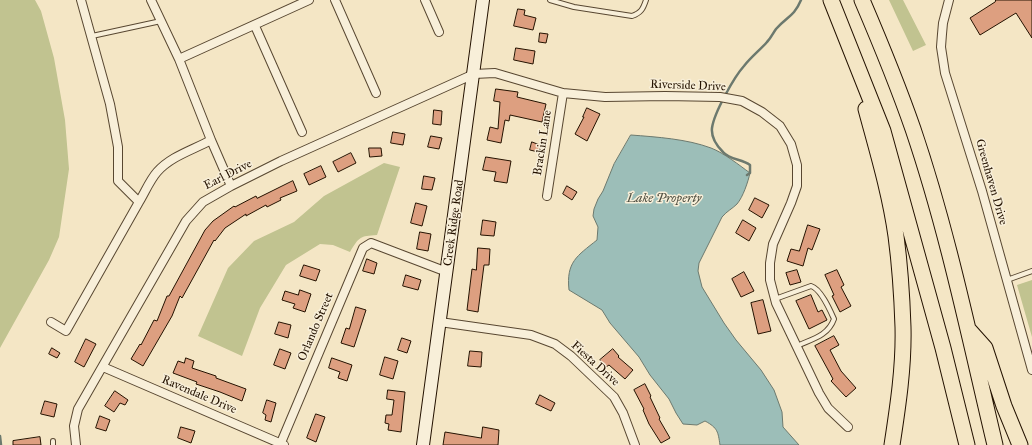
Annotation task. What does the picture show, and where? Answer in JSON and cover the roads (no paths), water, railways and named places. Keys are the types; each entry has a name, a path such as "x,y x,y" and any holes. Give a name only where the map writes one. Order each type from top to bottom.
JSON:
{"highway":[{"path":"830,0 861,72 886,138 943,348 967,445"},
{"path":"862,0 913,130 941,224 995,445"},
{"path":"861,72 866,107 883,170 896,235 900,283 903,328 901,371 892,445"},
{"path":"967,328 985,348 1004,406 1020,445"}],"main road":[{"name":"Creek Ridge Road","path":"423,445 448,272 484,0"}],"street":[{"path":"81,0 110,104 118,147 118,181 139,202"},
{"path":"151,0 179,59 231,186"},
{"path":"179,59 255,26 309,0"},
{"path":"335,0 376,93"},
{"path":"425,0 439,32"},
{"name":"Greenhaven Drive","path":"949,0 943,23 943,64 980,184 1032,370"},
{"path":"255,26 302,132"},
{"name":"Riverside Drive","path":"474,74 495,73 564,92 605,98 666,96 720,97 742,101 762,112 780,126 791,144 797,166 797,186 773,244 770,263 770,280 775,299 819,393 828,408 848,427"},
{"name":"Earl Drive","path":"76,445 74,426 78,409 186,221 203,202 231,186 310,148 474,74"},
{"name":"Brackin Lane","path":"547,196 564,92"},
{"path":"51,322 66,331 157,172 176,156 211,140"},
{"name":"Orlando Street","path":"282,444 363,248 371,243 448,272"},
{"name":"Fiesta Drive","path":"440,322 531,336 555,344 571,356 614,397 623,413 635,445"},
{"name":"Ravendale Drive","path":"103,367 282,444"}],"lane":[{"path":"550,0 574,6 632,16 643,10 646,0"},
{"path":"574,6 576,0"},
{"path":"92,36 161,21"},
{"path":"1007,280 1032,271"},
{"path":"775,299 811,286 815,287 828,305 834,319 831,328 822,335 796,346"}],"water":[{"name":"Lake Property","path":"631,135 672,139 702,145 721,153 750,173 739,201 722,217 699,263 698,271 702,287 724,323 761,370 774,390 782,412 783,427 799,445 720,445 717,431 713,426 705,421 697,425 683,424 669,399 650,375 639,357 610,323 602,310 569,290 569,273 574,260 597,240 598,227 593,216 594,209 614,164"}],"waterway":[{"path":"747,175 750,173 750,165 726,155 713,138 712,128 716,114 740,71 776,29 796,10 801,0"},
{"path":"0,436 1,445"}]}
